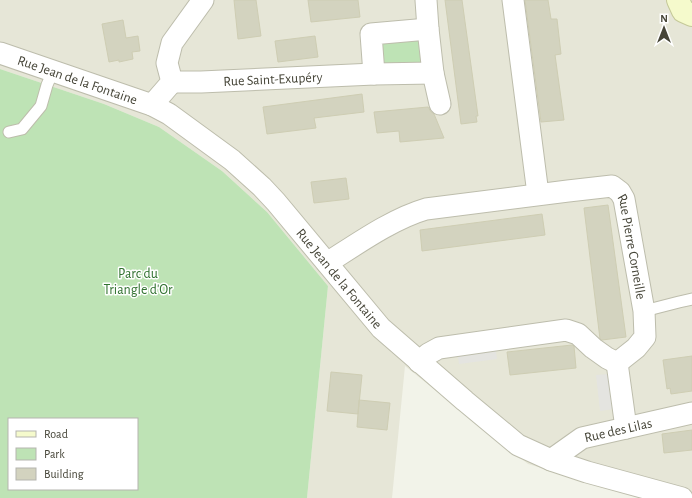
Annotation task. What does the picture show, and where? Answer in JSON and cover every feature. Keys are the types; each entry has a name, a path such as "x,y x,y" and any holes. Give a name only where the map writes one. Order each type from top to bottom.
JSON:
{"street":[{"path":"152,105 172,82 167,63 172,43 203,0"},
{"path":"426,0 433,73 440,104"},
{"path":"513,0 538,194"},
{"path":"678,0 683,11 692,15"},
{"path":"374,74 371,34 428,29"},
{"name":"Rue Jean de la Fontaine","path":"0,53 152,105 169,114 232,160 276,202 381,328 518,445 551,460 587,472 682,498"},
{"name":"Rue Saint-Exupéry","path":"172,82 433,73"},
{"name":"Rue Pierre Corneille","path":"326,263 412,213 433,208 612,186 620,192 624,199 644,312 645,337 636,348 617,363"},
{"path":"419,362 428,354 439,348 566,330 578,334 593,348 617,363 626,428"},
{"name":"Rue des Lilas","path":"551,460 582,438 692,413"}],"lane":[{"path":"9,132 22,129 41,106 47,85 53,72"},
{"path":"644,312 692,299"}],"shaded area":[{"path":"0,0 692,0 692,498 643,498 528,464 405,366 392,498 307,498 328,286 267,212 222,171 159,127 104,104 0,69"},
{"path":"495,345 497,359 459,364 457,350"},
{"path":"610,374 614,409 600,411 596,375"}],"green space":[{"path":"425,34 427,68 377,71 376,37"},
{"name":"Parc du Triangle d'Or","path":"0,69 104,104 159,127 222,171 267,212 328,286 307,498 0,498"}],"building":[{"path":"234,0 256,0 261,36 238,39"},
{"path":"308,0 358,0 360,17 311,22"},
{"path":"445,0 462,0 478,116 476,116 477,122 461,124"},
{"path":"525,0 548,0 551,19 557,19 561,54 555,55 564,120 541,122"},
{"path":"123,20 126,38 138,36 140,51 132,52 133,59 119,62 119,60 109,62 102,24"},
{"path":"315,36 318,57 278,62 275,41"},
{"path":"362,94 364,112 314,118 316,128 267,134 263,107"},
{"path":"428,107 434,114 444,138 400,142 399,131 377,133 374,112"},
{"path":"346,178 349,199 314,203 311,182"},
{"path":"608,205 626,337 602,340 600,339 584,208"},
{"path":"542,214 545,235 422,251 420,230"},
{"path":"574,346 576,368 510,375 507,352"},
{"path":"692,356 692,391 671,394 670,388 667,389 663,360"},
{"path":"331,372 362,375 358,414 327,411"},
{"path":"359,400 390,403 387,430 357,427"},
{"path":"692,430 692,450 664,453 662,434"}]}
